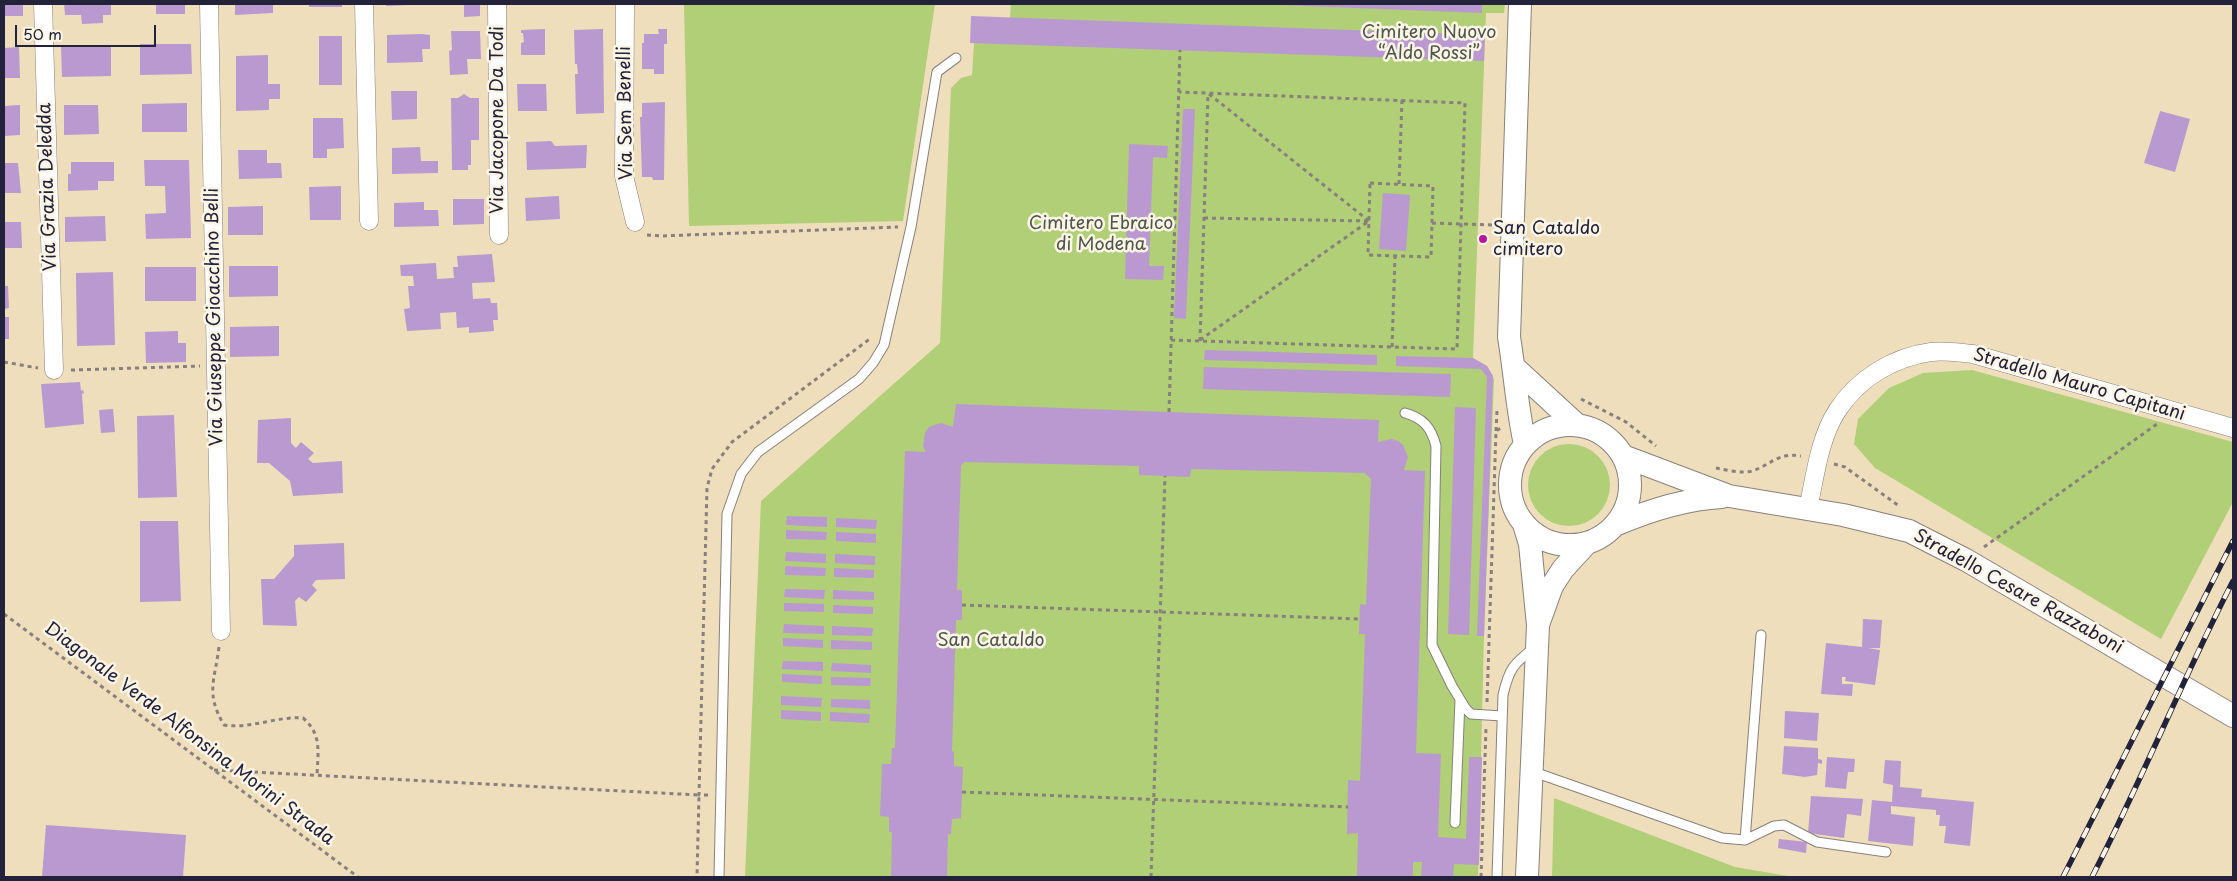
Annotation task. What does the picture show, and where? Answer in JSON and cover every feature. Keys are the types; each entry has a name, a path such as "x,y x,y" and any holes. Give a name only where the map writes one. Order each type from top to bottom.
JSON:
{"street":[{"name":"Via Grazia Deledda","path":"43,4 54,370"},
{"name":"Via Giuseppe Gioacchino Belli","path":"209,4 221,631"},
{"path":"364,4 369,221"},
{"name":"Via Jacopone Da Todi","path":"497,4 499,236"},
{"name":"Via Sem Benelli","path":"625,4 624,176 635,222"},
{"path":"1520,4 1508,337 1514,367 1519,419 1525,444"},
{"name":"Stradello Mauro Capitani","path":"1808,509 1827,432 1837,411 1857,387 1884,366 1907,357 1933,351 1973,354 2233,428"},
{"path":"1514,367 1576,424"},
{"path":"1524,524 1537,536 1552,543 1569,546 1586,544 1602,537 1615,526 1624,513 1629,500 1631,485 1629,470 1615,444 1604,434 1591,428 1576,424 1562,425 1548,428 1535,435 1525,444 1513,463 1509,484 1513,506 1524,524 1530,544 1537,635 1527,877"},
{"name":"Stradello Cesare Razzaboni","path":"1623,456 1729,496 1843,515 1909,531 1966,560 2233,716"},
{"name":"Stradello Cesare Razzaboni","path":"1615,526 1640,514 1695,498 1729,496"},
{"path":"1537,635 1552,586 1563,569 1586,544"}],"lane":[{"path":"719,877 725,533 727,514 733,492 741,474 758,452 859,379 884,345 911,227 937,72 956,58"},
{"path":"1405,413 1422,419 1429,428 1436,446 1432,645 1460,699 1472,714 1502,716"},
{"path":"1497,877 1503,695 1508,674 1537,635"},
{"path":"1745,840 1761,635"},
{"path":"1455,823 1460,699"},
{"path":"1531,771 1722,838 1745,840 1774,826 1784,825 1818,842 1886,852"}],"path":[{"path":"1169,412 1180,50"},
{"path":"1171,340 1457,350 1465,102 1179,92"},
{"path":"1200,341 1208,94"},
{"path":"1208,94 1369,221"},
{"path":"1400,184 1402,100"},
{"path":"1370,183 1433,186 1431,257 1368,255 1369,221 1370,183"},
{"path":"1204,218 1369,221"},
{"path":"1200,341 1369,221"},
{"path":"635,222 640,230 652,236 911,227"},
{"path":"1432,223 1494,225"},
{"path":"1392,347 1395,256"},
{"path":"697,877 707,488 712,469 732,442 861,347 891,318"},
{"path":"4,362 54,370 216,365"},
{"path":"1551,402 1565,395 1589,402 1626,422 1660,449"},
{"path":"1977,543 1984,547 2176,412"},
{"path":"1481,877 1496,431 1519,419"},
{"path":"1710,466 1737,472 1752,471 1771,460 1792,455 1819,460 1845,467 1894,504 1903,508"},
{"path":"1151,877 1164,476"},
{"path":"962,605 1360,619"},
{"name":"Diagonale Verde Alfonsina Morini Strada","path":"4,614 358,877"},
{"path":"221,631 217,664 212,684 214,708 224,725 250,726 279,718 303,718 312,726 316,738 317,775"},
{"path":"214,770 720,796"},
{"path":"962,792 1348,807"}],"green space":[{"path":"684,4 935,4 903,221 689,226"},
{"name":"San Cataldo","path":"1011,4 1505,4 1504,13 1486,13 1473,358 1487,366 1494,379 1484,636 1478,877 745,877 761,501 940,343 951,88 961,78 972,75 974,43 1010,18"},
{"path":"1972,370 2233,442 2233,502 2161,639 1875,468 1854,444 1858,419 1889,388 1923,373"},
{"path":"1569,444 1585,447 1598,456 1607,469 1610,485 1607,501 1598,514 1585,523 1569,526 1553,523 1540,514 1531,501 1528,485 1531,469 1540,456 1553,447"},
{"path":"1554,798 1735,867 1794,877 1552,877"}],"building":[{"path":"4,4 23,4 23,16 4,16"},
{"path":"64,4 111,4 111,15 103,15 103,23 82,24 81,15 65,15"},
{"path":"156,4 185,4 185,14 156,14"},
{"path":"235,4 273,4 273,13 235,15"},
{"path":"309,4 342,4 342,7 309,7"},
{"path":"386,4 408,4 408,5 386,6"},
{"path":"464,4 480,4 480,16 464,17"},
{"path":"1482,4 1482,13 1281,5"},
{"path":"971,16 1485,35 1484,61 970,43"},
{"path":"545,29 545,55 521,55 521,43 524,42 521,30"},
{"path":"603,29 604,113 576,114 575,74 578,74 577,64 575,64 574,30"},
{"path":"658,29 667,29 667,44 664,44 664,74 654,74 654,69 642,69 644,34 659,34"},
{"path":"451,31 480,31 481,59 467,59 468,74 450,75 449,51 452,50"},
{"path":"387,35 430,35 430,49 422,49 423,62 387,63"},
{"path":"319,36 342,36 342,85 319,85"},
{"path":"140,44 191,44 192,74 140,75"},
{"path":"111,46 111,76 62,77 61,47"},
{"path":"19,47 20,78 4,78 4,48"},
{"path":"268,55 268,84 280,84 280,99 269,99 269,110 236,111 236,56"},
{"path":"517,84 546,84 547,111 518,111"},
{"path":"391,91 417,91 417,119 392,120"},
{"path":"464,94 470,98 479,98 479,140 471,140 471,165 468,165 468,170 452,170 451,98 458,98"},
{"path":"665,102 664,180 653,180 652,177 642,177 640,117 642,117 642,103"},
{"path":"187,103 187,132 142,132 142,104"},
{"path":"20,105 20,135 4,136 4,106"},
{"path":"64,105 98,105 99,134 64,135"},
{"path":"1183,109 1195,109 1186,319 1174,318"},
{"path":"2160,111 2190,119 2175,172 2144,163"},
{"path":"313,118 343,118 344,148 327,149 327,158 313,158"},
{"path":"551,141 555,146 587,145 586,168 527,170 526,142"},
{"path":"1129,144 1168,146 1167,158 1153,157 1149,266 1164,266 1163,280 1125,279"},
{"path":"420,147 421,161 438,161 438,173 392,174 392,148"},
{"path":"238,150 267,150 267,163 281,163 282,178 239,179"},
{"path":"144,160 189,160 191,238 146,239 145,214 166,213 165,186 145,186"},
{"path":"71,162 114,162 114,181 98,181 98,190 68,191 68,174 71,174"},
{"path":"4,163 18,163 21,193 4,193"},
{"path":"341,186 341,220 310,220 309,187"},
{"path":"1383,193 1410,195 1406,251 1379,249"},
{"path":"559,196 560,219 526,221 525,198"},
{"path":"453,199 484,199 484,224 453,225"},
{"path":"424,202 424,210 438,210 439,226 394,227 394,203"},
{"path":"263,206 263,235 228,235 228,207"},
{"path":"105,216 106,241 65,242 65,217"},
{"path":"4,222 21,222 22,248 4,248"},
{"path":"492,254 495,282 472,283 473,299 490,298 491,303 497,303 498,320 493,320 494,331 469,333 469,327 457,328 456,312 440,313 441,329 407,331 404,309 410,308 408,286 414,286 413,276 401,276 400,265 436,263 437,279 454,278 453,267 458,267 457,256"},
{"path":"229,266 278,266 278,296 229,297"},
{"path":"145,267 196,267 196,301 145,301"},
{"path":"113,272 115,345 77,346 76,273"},
{"path":"4,286 8,286 9,308 4,309"},
{"path":"4,317 9,317 9,339 4,339"},
{"path":"279,326 279,356 230,357 230,327"},
{"path":"178,331 178,343 186,343 186,362 146,363 145,332"},
{"path":"1205,350 1377,355 1377,365 1204,360"},
{"path":"1396,356 1473,358 1487,366 1493,376 1484,636 1477,636 1487,377 1481,369 1396,366"},
{"path":"1204,367 1451,374 1450,397 1203,389"},
{"path":"80,382 81,391 83,390 84,393 82,394 84,424 45,428 41,384"},
{"path":"956,404 1379,420 1378,442 1392,439 1398,441 1403,445 1408,457 1404,470 1425,471 1416,753 1441,754 1438,837 1466,839 1469,757 1482,757 1479,865 1454,864 1453,877 1421,877 1422,862 1413,862 1413,877 1357,877 1358,833 1347,834 1348,780 1360,781 1365,634 1359,634 1360,604 1366,605 1371,479 1365,473 1191,469 1190,477 1139,475 1139,466 964,462 961,466 957,590 962,590 962,620 956,620 952,751 954,752 954,766 963,767 961,818 952,819 951,834 948,834 947,877 891,877 892,832 889,832 889,817 880,816 882,764 891,764 892,748 895,748 905,451 926,452 923,446 925,433 929,427 941,423 953,427"},
{"path":"1455,407 1476,408 1469,635 1448,634"},
{"path":"113,409 115,432 101,433 99,410"},
{"path":"174,415 177,497 138,498 137,416"},
{"path":"291,418 291,443 296,448 301,442 314,453 308,459 313,463 342,461 343,493 293,496 290,481 269,463 257,463 258,420"},
{"path":"787,516 827,517 827,527 786,525"},
{"path":"836,518 877,520 876,529 836,527"},
{"path":"140,521 178,521 181,601 140,602"},
{"path":"786,530 827,532 826,540 786,539"},
{"path":"836,532 876,534 876,543 836,541"},
{"path":"344,543 345,579 316,580 312,585 317,590 306,602 299,597 295,601 297,626 263,625 261,579 274,579 294,556 294,545"},
{"path":"786,552 826,554 826,563 785,561"},
{"path":"835,554 875,556 875,565 835,563"},
{"path":"785,566 826,568 825,576 785,575"},
{"path":"834,568 874,570 874,578 834,577"},
{"path":"785,589 825,590 824,599 784,597"},
{"path":"833,590 874,592 874,600 833,599"},
{"path":"784,603 824,604 824,612 784,611"},
{"path":"833,605 873,607 873,614 833,613"},
{"path":"1863,619 1882,620 1880,648 1868,648 1880,650 1875,685 1845,681 1846,677 1842,677 1842,684 1853,684 1852,696 1821,694 1826,643 1862,647"},
{"path":"784,624 824,626 824,634 783,633"},
{"path":"832,626 873,628 872,636 832,635"},
{"path":"783,638 823,640 823,648 783,646"},
{"path":"831,640 872,642 872,650 831,649"},
{"path":"783,661 823,662 823,671 782,669"},
{"path":"832,663 871,665 871,673 831,671"},
{"path":"782,674 822,676 822,684 782,682"},
{"path":"831,677 871,678 870,686 831,685"},
{"path":"781,696 822,698 821,707 781,705"},
{"path":"831,699 870,700 870,709 831,707"},
{"path":"781,710 821,712 821,721 781,719"},
{"path":"1785,711 1819,713 1817,741 1784,738"},
{"path":"830,712 870,714 869,723 830,721"},
{"path":"1784,746 1818,748 1818,759 1822,760 1822,764 1818,763 1817,775 1805,777 1782,774"},
{"path":"1827,757 1855,759 1854,772 1848,772 1846,789 1825,787"},
{"path":"1885,760 1901,761 1900,787 1922,789 1921,797 1974,802 1970,846 1944,843 1946,826 1939,826 1940,815 1936,815 1936,810 1891,806 1891,814 1915,817 1913,846 1868,841 1872,800 1892,802 1893,785 1883,783"},
{"path":"1811,796 1863,799 1861,816 1847,814 1844,838 1808,833"},
{"path":"46,825 186,835 183,877 42,877"},
{"path":"1779,839 1807,842 1806,853 1778,848"}],"railway":[{"path":"2063,877 2233,541"},
{"path":"2092,877 2233,581"}],"place":[{"name":"San Cataldo cimitero","path":"1483,239"}],"park label":[{"name":"Cimitero Nuovo “Aldo Rossi”","path":"1429,43"},
{"name":"Cimitero Ebraico di Modena","path":"1101,234"}]}
